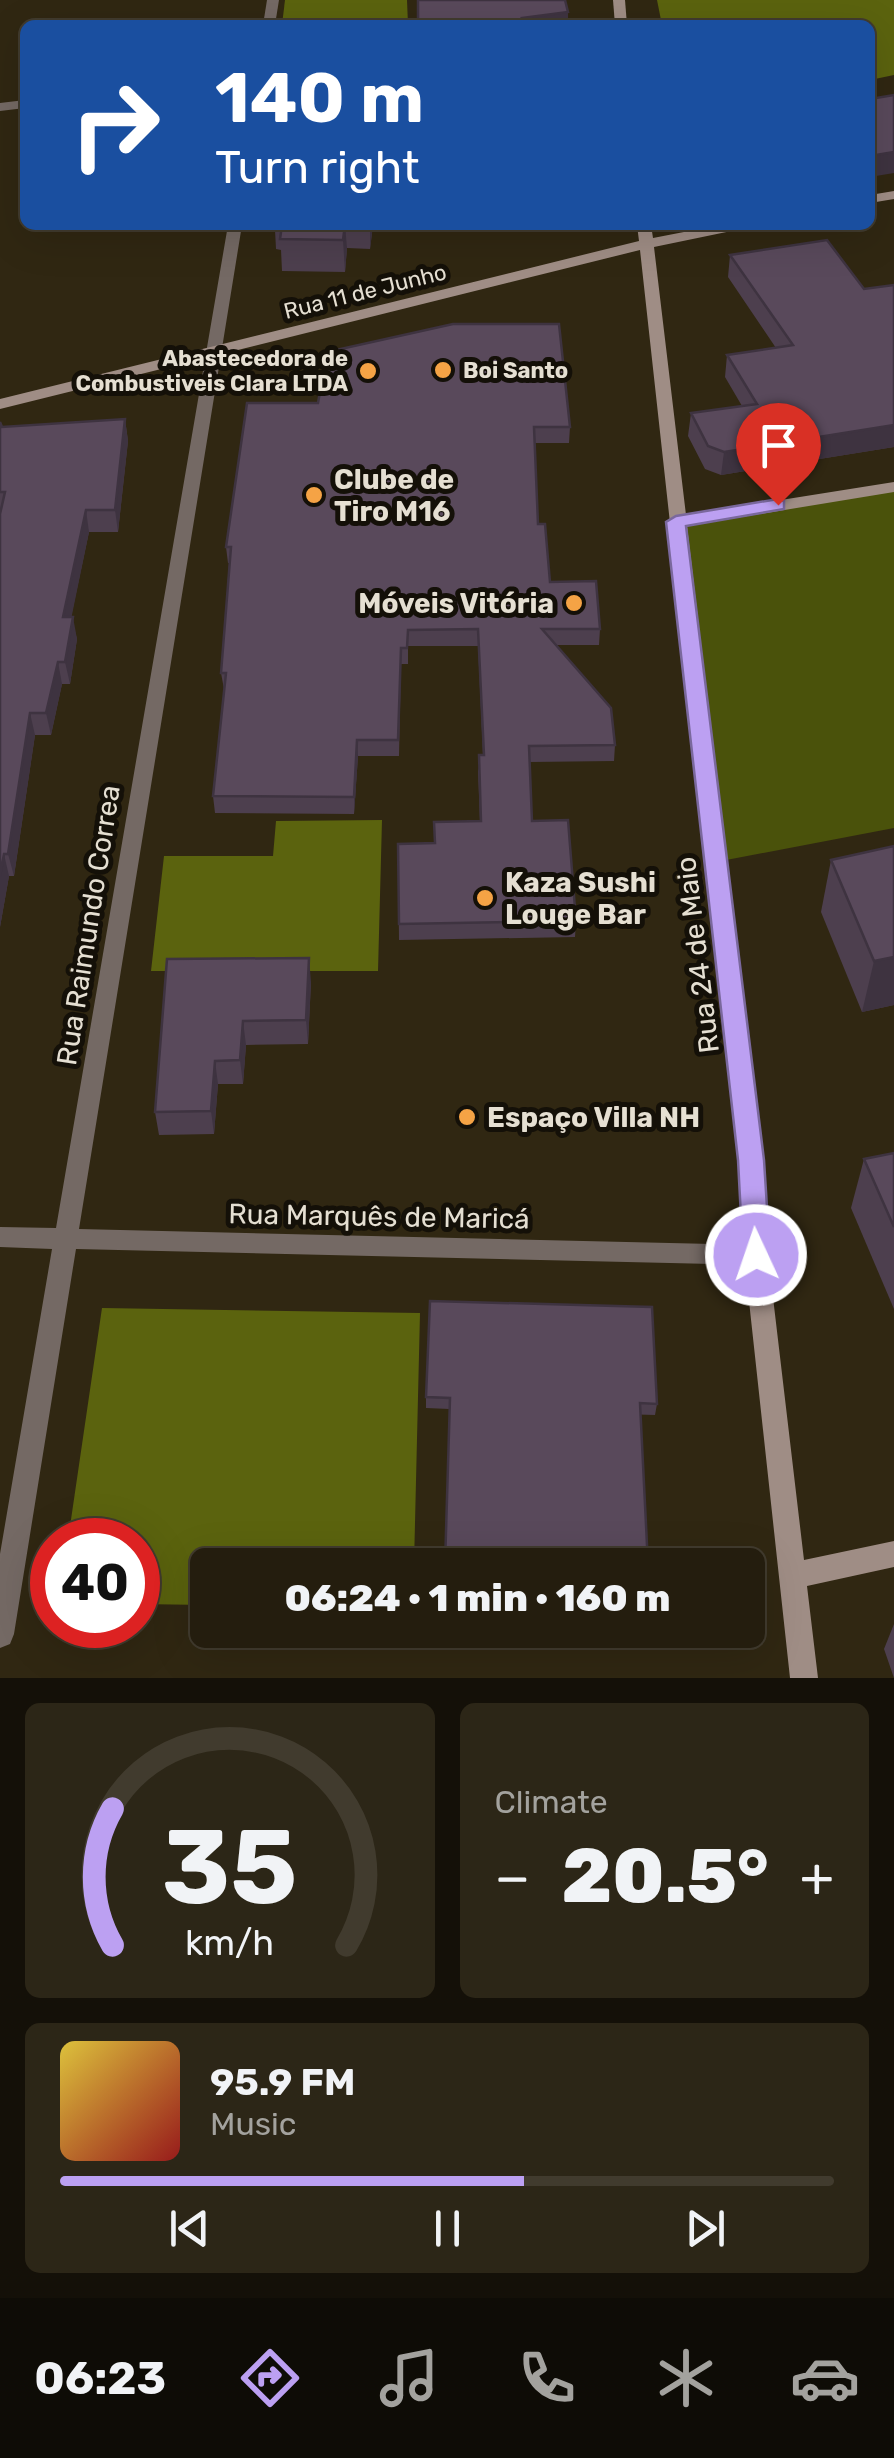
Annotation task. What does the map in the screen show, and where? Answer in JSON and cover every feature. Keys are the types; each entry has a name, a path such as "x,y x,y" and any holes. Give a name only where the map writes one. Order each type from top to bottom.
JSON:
{"street":[{"name":"Rua Raimundo Correa","path":"0,1634 234,230"},
{"name":"Rua 24 de Maio","path":"645,230 751,1160 756,1255 804,1678"},
{"name":"Rua 11 de Junho","path":"0,404 715,230"},
{"path":"676,522 894,487"},
{"name":"Rua Marquês de Maricá","path":"0,1237 756,1255"},
{"path":"792,1576 894,1554"}],"green space":[{"path":"285,0 407,0 408,20 283,20"},
{"path":"657,0 894,0 894,75 875,79 875,20 661,20"},
{"path":"894,487 894,828 721,861 676,522"},
{"path":"382,820 378,971 151,971 164,856 273,856 276,821"},
{"path":"102,1308 420,1313 414,1548 190,1548 190,1605 160,1604 160,1518 71,1518"}],"building":[{"path":"418,0 565,0 568,12 523,20 418,20"},
{"path":"894,95 894,152 875,155 875,98"},
{"path":"281,230 344,230 343,240 280,239"},
{"path":"827,240 864,289 894,285 894,425 724,452 708,446 691,413 757,404 727,355 793,345 730,255"},
{"path":"453,324 559,324 570,427 534,427 538,524 545,524 550,582 596,581 600,629 542,629 611,708 615,745 529,746 532,821 568,820 576,921 399,924 398,844 435,843 434,822 481,821 479,755 484,755 478,629 408,630 407,648 401,648 398,740 357,740 354,797 213,796 226,673 221,673 231,547 226,547 247,403 318,403 327,352"},
{"path":"125,419 115,510 86,510 63,617 73,617 65,662 58,662 46,713 30,713 8,854 4,854 0,876 0,514 5,492 0,492 0,422 2,427"},
{"path":"894,846 894,957 874,961 831,860"},
{"path":"309,958 306,1020 243,1021 240,1060 215,1061 211,1111 155,1112 167,959"},
{"path":"894,1153 894,1227 864,1159"},
{"path":"430,1301 652,1307 657,1404 640,1403 647,1548 446,1548 450,1398 426,1397"}],"place":[{"name":"Boi Santo","path":"443,370"},
{"name":"Abastecedora de Combustiveis Clara LTDA","path":"368,371"},
{"name":"Clube de Tiro M16","path":"314,495"},
{"name":"Móveis Vitória","path":"574,603"},
{"name":"Kaza Sushi Louge Bar","path":"485,898"},
{"name":"Espaço Villa NH","path":"467,1117"}],"route":[{"path":"756,1255 751,1160 676,522 778,505"}]}
